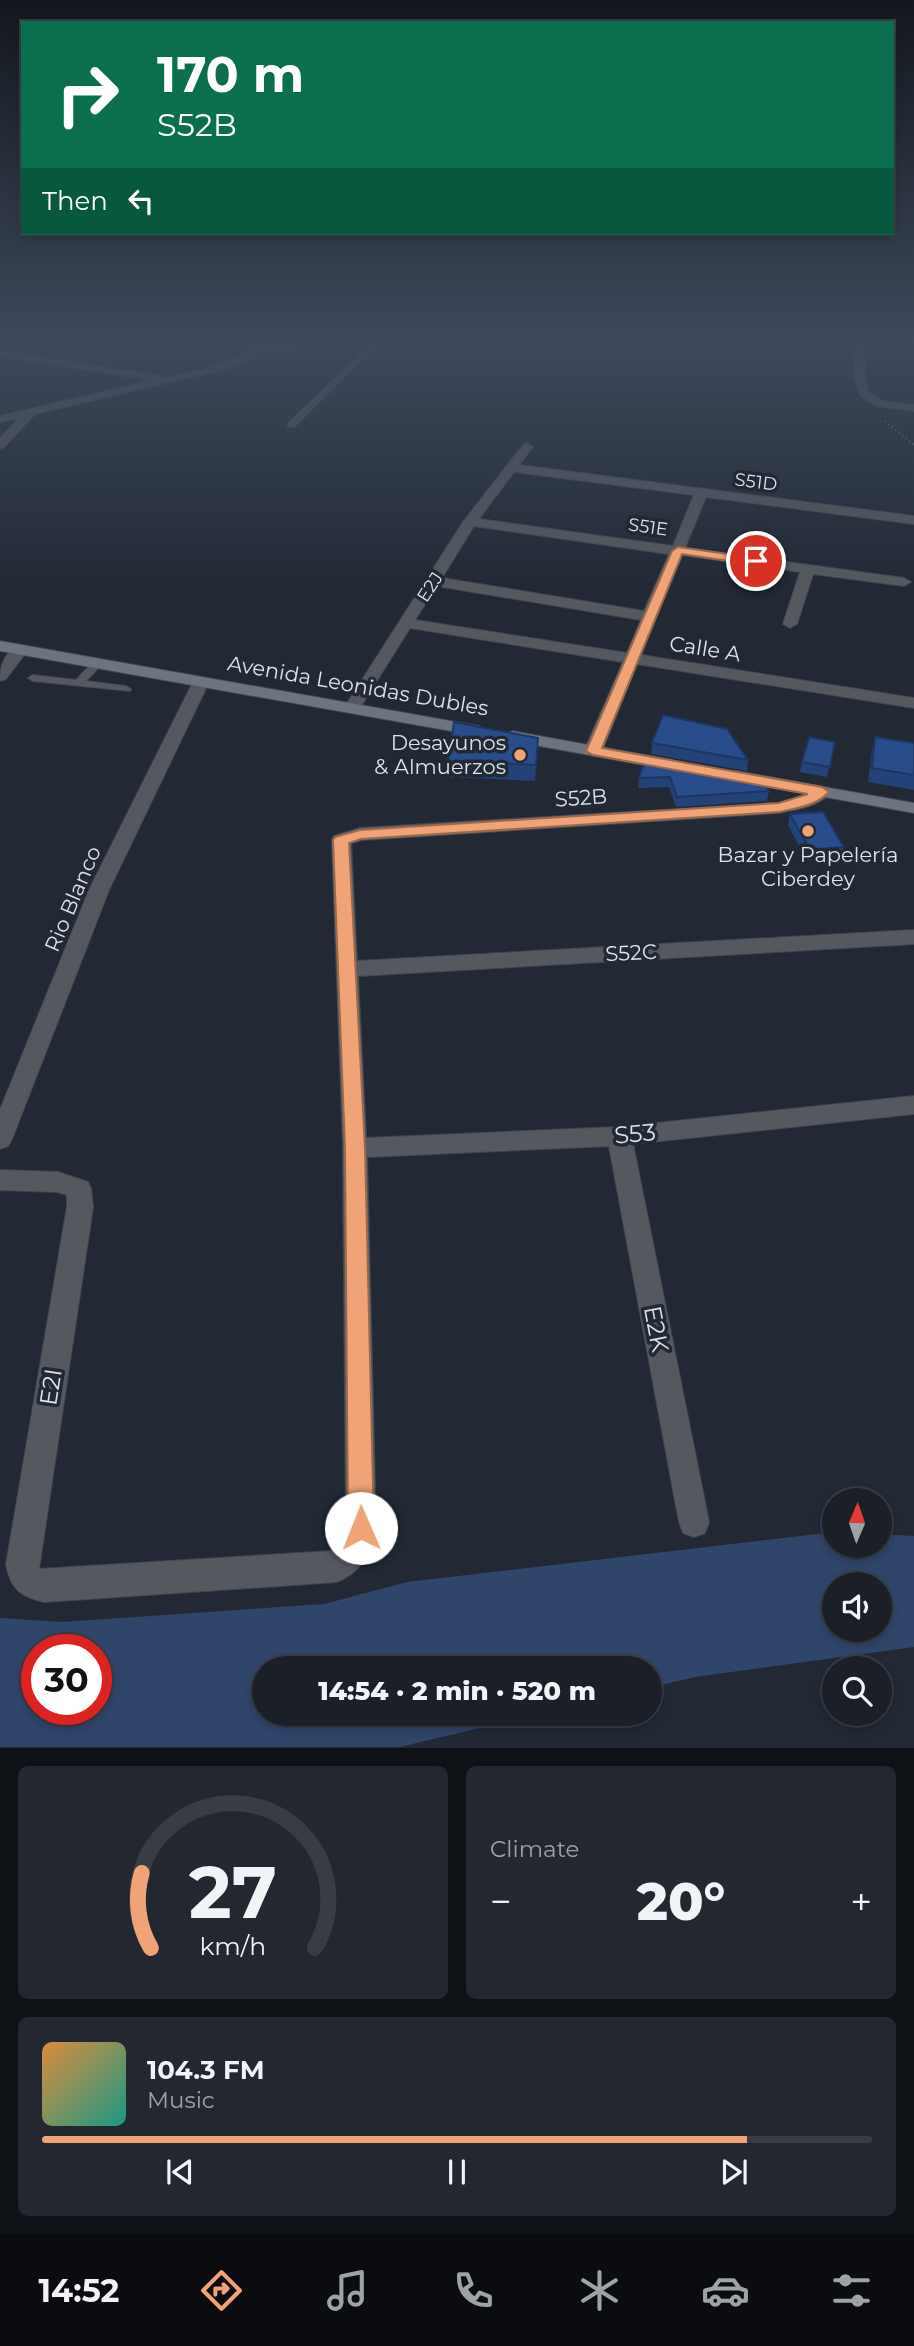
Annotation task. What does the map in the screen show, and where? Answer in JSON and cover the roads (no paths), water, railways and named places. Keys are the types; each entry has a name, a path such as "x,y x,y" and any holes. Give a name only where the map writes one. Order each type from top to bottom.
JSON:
{"main road":[{"name":"Avenida Leonidas Dubles","path":"0,646 687,768"},
{"path":"714,773 914,808"}],"street":[{"path":"0,446 19,426"},
{"name":"E2J","path":"352,708 470,522 527,447"},
{"name":"S51D","path":"511,468 914,520"},
{"path":"593,751 631,658 652,617 702,492"},
{"name":"S51E","path":"470,522 904,582"},
{"path":"790,624 808,569"},
{"path":"434,582 652,617"},
{"name":"Calle A","path":"406,623 914,703"},
{"path":"0,676 20,650"},
{"name":"Rio Blanco","path":"0,1139 99,890 201,682"},
{"name":"S52B","path":"347,969 341,840 360,834 779,808 805,802 822,792"},
{"name":"S52C","path":"347,969 914,937"},
{"path":"347,969 355,1148"},
{"name":"S53","path":"355,1148 619,1136 914,1105"},
{"name":"E2K","path":"619,1136 694,1522"},
{"name":"E2I","path":"0,1180 58,1182 79,1189 80,1207 22,1564 24,1575 30,1583 44,1586 337,1566 352,1556 359,1542 361,1528 355,1148"}],"lane":[{"path":"78,683 97,663"},
{"path":"33,678 126,689"}],"place":[{"name":"Desayunos & Almuerzos","path":"520,755"},
{"name":"Bazar y Papelería Ciberdey","path":"808,831"}]}
